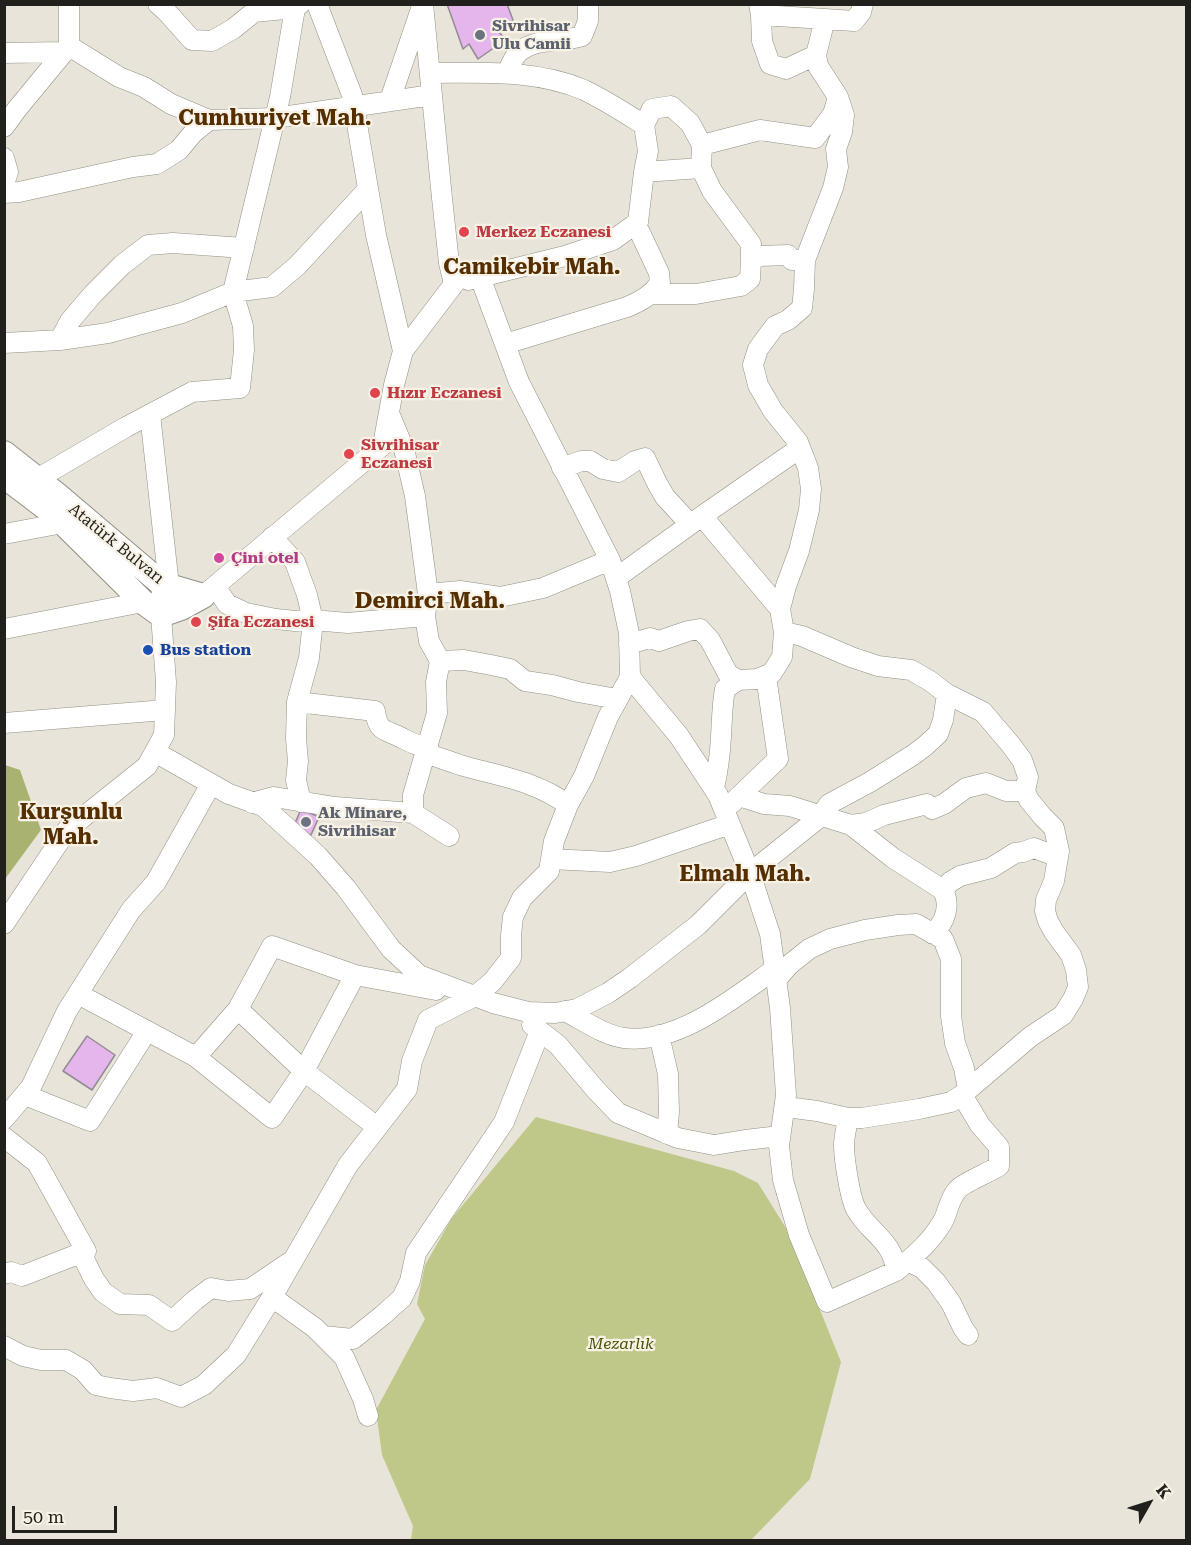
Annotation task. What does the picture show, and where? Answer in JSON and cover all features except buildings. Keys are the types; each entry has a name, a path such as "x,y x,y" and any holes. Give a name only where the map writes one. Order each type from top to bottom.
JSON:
{"main road":[{"name":"Atatürk Bulvarı","path":"4,453 37,479 152,609"},
{"name":"Atatürk Bulvarı","path":"4,476 54,514 70,518 165,585 209,591"},
{"path":"152,609 181,609 209,591"}],"street":[{"path":"4,127 66,49 69,4"},
{"path":"37,479 150,414 192,393 240,388 244,351 243,326 233,292 280,97 297,6 254,12 233,29 212,41 192,40 158,4"},
{"path":"317,4 352,95 376,235 403,351"},
{"path":"390,100 422,4"},
{"path":"422,4 449,263 454,284"},
{"path":"507,73 517,52 539,41 570,40 582,36 588,21 588,4"},
{"path":"816,55 786,69 770,64 762,41 760,10 854,21 861,12 862,4"},
{"path":"714,788 718,771 725,689 738,680 757,679 772,673 782,657 784,632 780,609 799,551 809,510 811,489 808,468 798,442 773,411 758,386 753,365 758,350 775,326 788,320 802,308 805,260 833,188 838,167 836,149 842,132 844,116 838,97 818,66 816,55 825,19"},
{"path":"4,53 66,49 119,77 144,87 171,104 209,120 275,118 432,95"},
{"path":"430,73 507,73 554,81 584,90 644,125"},
{"path":"702,145 759,130 815,138 833,114 838,97"},
{"path":"424,616 348,623 285,620 246,613 227,604 209,591 383,445 403,351 454,284 594,247 613,240 638,222 648,151 644,125 652,109 671,106 690,123 702,145 701,168 712,191 751,244 750,279 741,285 696,294 650,294"},
{"path":"4,193 157,164 179,150 193,132 209,120"},
{"path":"4,158 8,171 4,184"},
{"path":"644,172 701,168"},
{"path":"4,343 60,340 108,333 171,316 233,292 272,288 297,266 368,189"},
{"path":"505,344 627,307 642,301 656,290 660,282 659,273 636,224"},
{"path":"60,340 70,321 93,294 148,245 173,243 244,248"},
{"path":"751,260 760,256 788,255 792,260 805,260"},
{"path":"4,1346 23,1356 41,1360 66,1360 83,1370 96,1384 110,1388 133,1391 157,1388 181,1397 204,1385 236,1355 348,1165 407,1089 412,1061 428,1020 475,996 492,982 511,958 513,917 522,898 549,871 554,841 568,805 584,776 596,744 630,676 629,633 613,569 519,382 480,277"},
{"path":"389,413 404,448 415,495 428,594 424,616 429,641 440,661 436,682 436,713 413,795 413,813"},
{"path":"4,924 67,830 147,766 164,735 166,682 152,609 165,585 150,414"},
{"path":"428,594 460,591 500,597 613,569 696,520 800,448"},
{"path":"562,468 581,460 590,461 603,469 618,472 635,461 645,458 665,497 696,520 780,609"},
{"path":"4,534 70,518"},
{"path":"272,537 295,562 313,620 309,658 297,702 296,780 301,802"},
{"path":"4,628 152,609"},
{"path":"629,644 650,638 659,641 700,629 710,640 728,674 738,680"},
{"path":"784,632 802,636 878,666 911,670 947,694 983,712 1011,745 1022,760 1028,777 1025,791 1029,800 1054,828 1059,851 1045,911 1054,932 1071,955 1078,987 1063,1015 1030,1037 951,1102 862,1118 848,1118 794,1108 784,1110"},
{"path":"440,661 464,660 510,669 525,681 617,699"},
{"path":"565,1011 622,1038 646,1038 659,1035 703,1018 775,974 809,950 830,939 865,930 916,924 943,939 951,959 951,1016 955,1043 964,1068 965,1092 980,1125 999,1147 999,1166 960,1186 950,1198 944,1220 928,1243 902,1266 827,1302 799,1235 783,1180 779,1146 786,1095 780,1008 775,974 770,934 750,873 714,788 679,736 630,676"},
{"path":"551,859 610,862 636,855 727,817 739,796 778,759 766,676"},
{"path":"155,752 229,794 263,806 318,856 346,888 391,950 419,975 509,1007 528,1012 555,1013 578,1009 630,978 698,925 750,873 820,817 829,804 914,755 938,734 943,720 947,694"},
{"path":"297,702 375,711 377,723 386,732 460,765 534,785 557,796 568,805"},
{"path":"4,723 165,710"},
{"path":"739,796 764,804 790,806 851,825 866,823 884,815 927,804 932,809 944,804 966,788 986,783 1006,791 1025,791"},
{"path":"4,1119 31,1087 67,1011 131,910 156,882 211,784"},
{"path":"252,803 274,797 335,807 413,813 449,836"},
{"path":"851,825 892,858 943,890 947,899 944,920 933,934"},
{"path":"943,890 960,876 991,868 1015,853 1034,848 1058,857"},
{"path":"196,1057 238,1009 272,946 355,975 475,996"},
{"path":"78,994 196,1057 272,1118 304,1071 355,975"},
{"path":"509,1007 558,1045 618,1113 678,1138 714,1145 780,1137"},
{"path":"238,1009 304,1071 378,1127"},
{"path":"25,1095 90,1122 147,1031"},
{"path":"322,1336 353,1339 402,1298 410,1281 416,1253 504,1122 540,1031"},
{"path":"659,1035 668,1074 667,1134"},
{"path":"848,1118 844,1145 856,1209 889,1246 895,1259 902,1266 922,1268 936,1282 951,1303 968,1335"},
{"path":"4,1137 36,1163 86,1251 22,1276 12,1272 4,1274"},
{"path":"81,1253 103,1292 120,1304 149,1305 172,1321 211,1288 228,1292 250,1289 295,1258"},
{"path":"272,1297 315,1329 344,1357 368,1416"}],"green space":[{"path":"5,765 20,770 41,830 5,879"},
{"name":"Mezarlık","path":"536,1117 734,1171 758,1183 789,1233 841,1362 810,1479 751,1540 411,1540 413,1526 382,1455 376,1410 425,1319 417,1304 425,1265 452,1218"}],"place":[{"name":"Sivrihisar Ulu Camii","path":"480,35"},
{"name":"Merkez Eczanesi","path":"464,232"},
{"name":"Hızır Eczanesi","path":"375,393"},
{"name":"Sivrihisar Eczanesi","path":"349,454"},
{"name":"Çini otel","path":"219,558"},
{"name":"Şifa Eczanesi","path":"196,622"},
{"name":"Bus station","path":"148,650"},
{"name":"Ak Minare, Sivrihisar","path":"306,822"}],"district":[{"name":"Cumhuriyet Mah.","path":"275,119"},
{"name":"Camikebir Mah.","path":"532,268"},
{"name":"Demirci Mah.","path":"430,602"},
{"name":"Kurşunlu Mah.","path":"71,826"},
{"name":"Elmalı Mah.","path":"745,875"}]}
